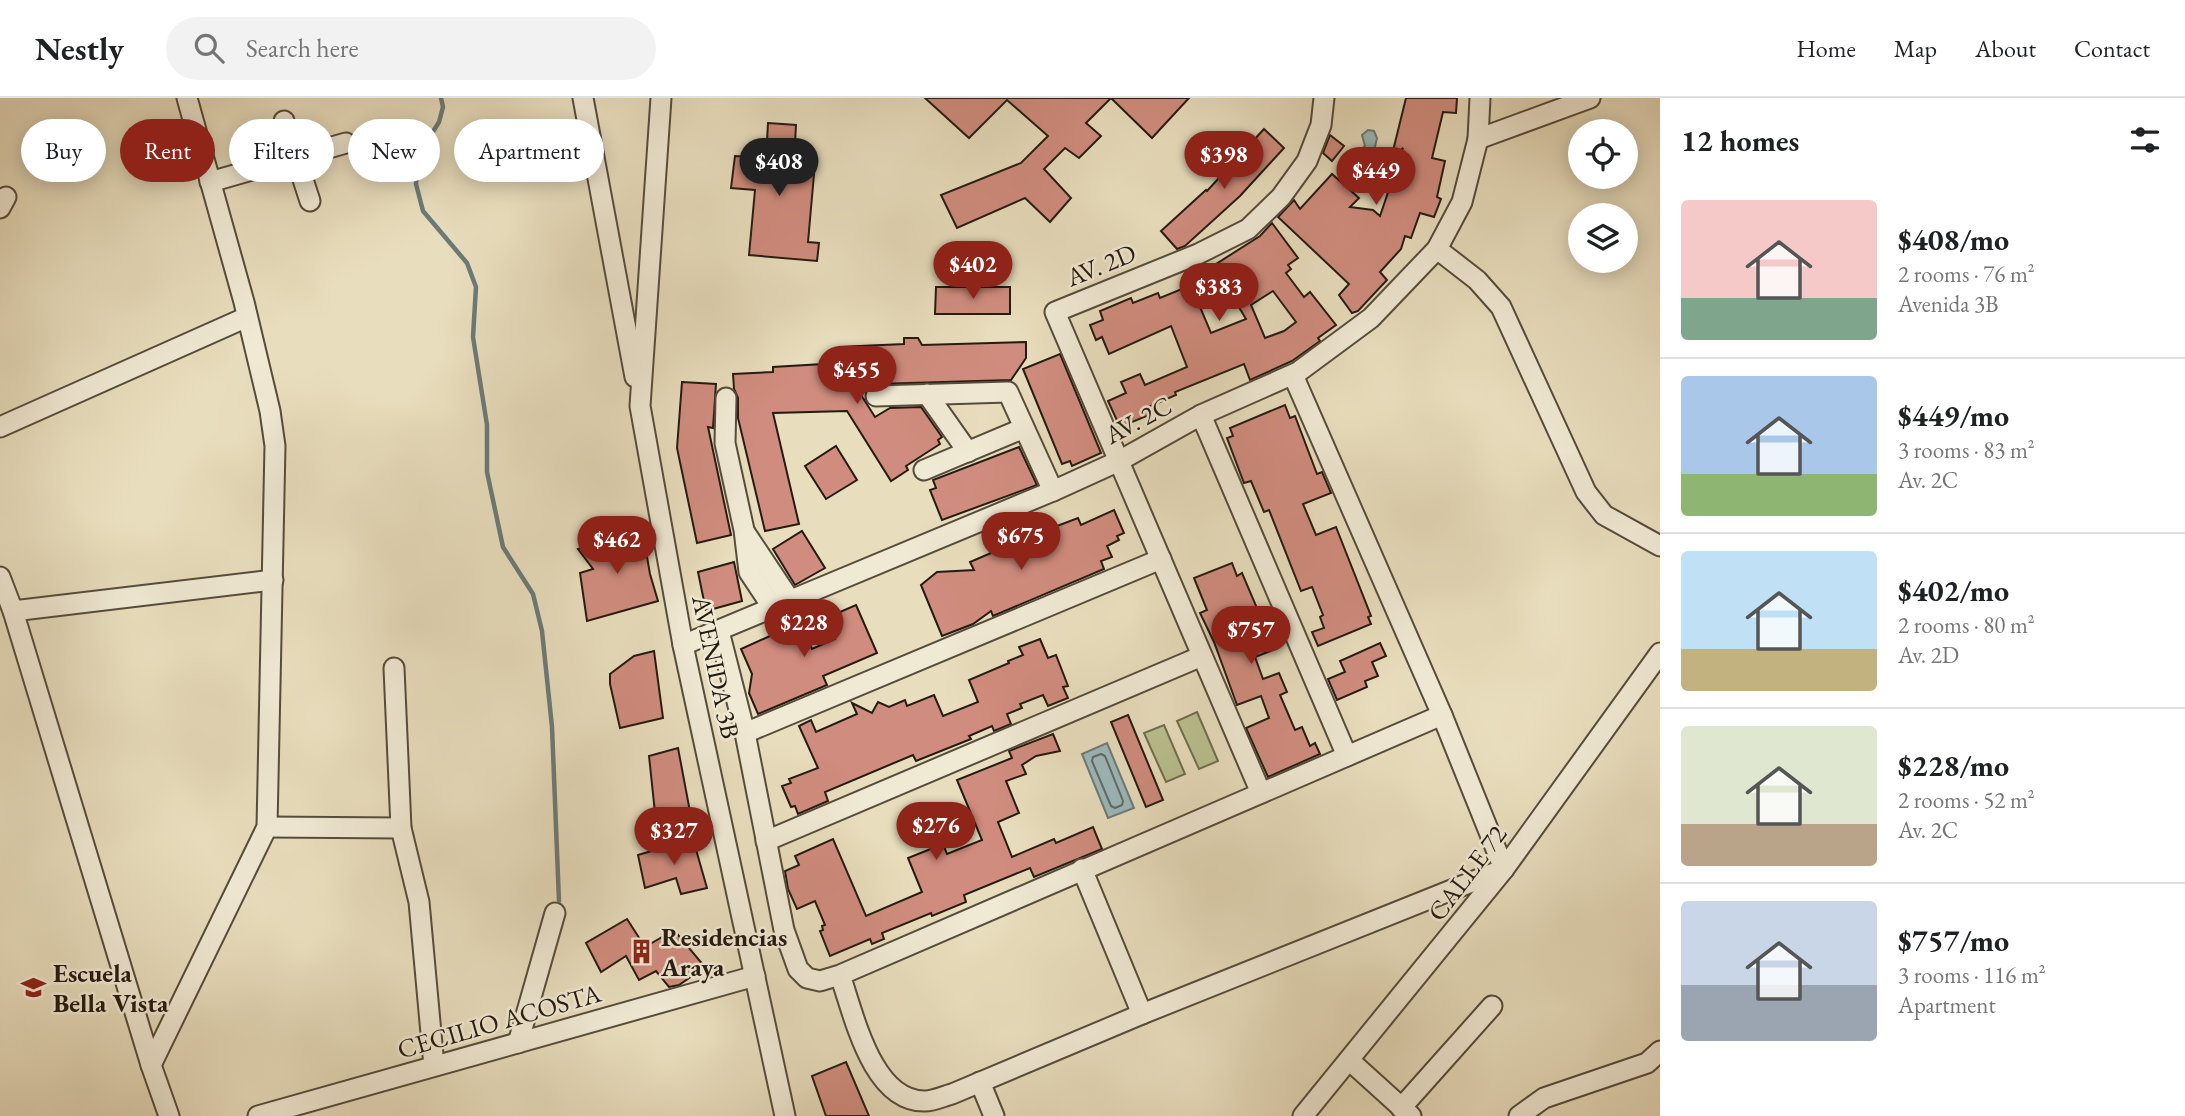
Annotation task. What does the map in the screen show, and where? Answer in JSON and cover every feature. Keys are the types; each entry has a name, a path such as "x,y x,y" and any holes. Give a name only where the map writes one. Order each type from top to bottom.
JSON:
{"street":[{"path":"187,98 193,119"},
{"path":"583,98 640,406"},
{"name":"AVENIDA 3B","path":"661,98 640,406 683,645 785,1116"},
{"name":"AV. 2D","path":"1119,461 1055,312 1198,254 1248,229 1281,197 1307,161 1321,125 1324,98"},
{"name":"AV. 2C","path":"683,645 1053,491 1119,461 1201,415 1293,375 1371,318 1437,249 1462,202 1478,139 1480,98"},
{"path":"1478,139 1590,98"},
{"path":"334,147 346,143"},
{"path":"151,1065 267,827 275,446 270,411 247,317 210,182"},
{"path":"304,182 310,201"},
{"path":"1437,249 1477,280 1501,307 1586,492 1604,514 1660,546"},
{"path":"0,427 247,317"},
{"path":"840,975 874,1066 889,1087 906,1098 927,1101 980,1082 1504,869 1442,715 1293,375"},
{"path":"876,396 1008,392 1053,491"},
{"path":"927,394 968,452"},
{"path":"726,398 725,443 744,530 781,604"},
{"path":"1201,415 1348,756"},
{"path":"924,470 1024,428"},
{"path":"1119,461 1261,793"},
{"path":"745,733 1161,559"},
{"path":"0,577 13,611 151,1065 169,1116"},
{"path":"13,611 273,580"},
{"path":"719,631 745,733 784,930 798,969 807,978 820,981 840,975 1442,715"},
{"name":"CALLE 72","path":"1303,1116 1504,869 1660,653"},
{"path":"766,841 1202,656"},
{"path":"394,668 401,828 419,902 434,1066"},
{"path":"267,827 401,828"},
{"path":"1082,869 1142,1014"},
{"path":"518,1043 555,913"},
{"name":"CECILIO ACOSTA","path":"258,1116 755,976"},
{"path":"1349,1060 1406,1112 1492,1006"},
{"path":"1519,1116 1544,1098 1647,1063 1660,1051"},
{"path":"980,1082 994,1116"}],"green space":[{"path":"1197,712 1218,761 1199,769 1177,721"},
{"path":"1164,725 1185,774 1166,782 1144,733"}],"water":[{"path":"1368,130 1374,131 1377,138 1373,155 1365,159 1360,150 1365,146 1362,135"},
{"path":"1107,743 1134,808 1108,818 1082,754"}],"building":[{"path":"925,98 1111,98 1086,123 1101,136 1079,158 1065,148 1044,169 1071,198 1050,222 1025,198 957,228 941,195 1021,163 1048,136 1007,100 969,138"},
{"path":"1111,98 1189,98 1152,138"},
{"path":"1406,98 1457,98 1456,113 1443,112 1432,158 1445,161 1437,197 1441,199 1434,217 1420,213 1411,238 1405,236 1401,249 1380,272 1387,280 1358,311 1352,313 1339,295 1349,284 1278,217 1294,200 1300,209 1332,174 1359,198 1350,207 1373,210 1380,216 1403,148 1390,163"},
{"path":"768,123 796,125 794,161 815,163 808,242 819,243 817,261 749,255 755,190 731,188 735,156 766,158"},
{"path":"1264,129 1284,148 1240,196 1185,246 1177,249 1161,231 1207,191"},
{"path":"1330,135 1344,146 1332,161 1323,153"},
{"path":"1272,223 1298,258 1288,265 1291,269 1286,273 1304,297 1310,292 1336,325 1318,338 1320,341 1292,361 1250,380 1244,364 1175,392 1176,395 1146,408 1149,415 1120,427 1108,401 1126,393 1121,382 1140,374 1145,385 1187,367 1171,326 1109,354 1102,337 1096,340 1090,325 1103,320 1100,311 1131,298 1133,303 1158,293 1160,298 1187,287 1184,280 1205,271 1260,236","holes":["1273,291 1296,322 1284,331 1265,338 1251,305","1231,294 1246,319 1211,333 1200,307"]},
{"path":"936,287 1010,287 1010,314 935,314"},
{"path":"904,338 918,338 922,345 1026,342 1026,358 1011,380 856,387 875,417 890,408 921,407 942,437 938,440 940,444 906,466 908,470 891,481 847,411 773,413 799,524 765,531 738,418 738,398 733,374 773,372 773,367 840,363 839,347 904,344"},
{"path":"1060,354 1101,453 1072,466 1070,461 1062,464 1023,369"},
{"path":"682,382 716,384 713,428 708,427 731,535 697,543 677,448"},
{"path":"1285,405 1290,418 1295,416 1317,474 1322,472 1331,493 1303,504 1316,535 1336,527 1371,616 1368,617 1371,624 1318,646 1312,632 1324,628 1320,617 1323,615 1312,587 1301,591 1269,510 1264,512 1251,481 1244,483 1227,438 1233,436 1230,428"},
{"path":"836,446 857,480 826,499 805,466"},
{"path":"1019,447 1037,485 942,520 930,490 936,488 933,480"},
{"path":"1114,510 1124,533 1117,536 1119,540 1107,546 1112,557 1101,561 1104,569 993,616 991,611 973,624 942,636 921,585 937,572 974,570 970,562 1028,537 1078,518 1081,525"},
{"path":"642,528 658,601 587,621 580,573 593,569 578,549"},
{"path":"802,531 825,568 795,585 773,549"},
{"path":"734,562 742,601 706,611 698,572"},
{"path":"1232,563 1237,576 1242,573 1259,613 1263,611 1278,648 1255,657 1263,679 1279,673 1287,692 1280,695 1295,730 1302,727 1310,746 1315,743 1320,754 1268,777 1246,728 1269,718 1261,696 1237,705 1214,642 1200,613 1207,610 1194,578"},
{"path":"856,605 877,653 823,676 827,685 758,714 749,693 752,674 741,649 779,632 777,627 799,617 812,649 835,639 826,618"},
{"path":"1040,639 1048,658 1056,655 1068,686 1063,687 1068,698 1048,706 1043,695 1020,704 1022,708 1007,714 1011,724 994,731 992,726 969,736 971,739 916,761 913,755 825,792 828,801 798,814 795,806 791,807 782,786 791,783 789,779 818,768 799,726 811,720 816,732 857,714 852,703 872,713 878,702 889,707 905,700 907,706 934,695 943,716 978,702 969,680 1023,655 1019,647"},
{"path":"1380,643 1386,656 1372,662 1378,676 1365,681 1367,687 1337,700 1328,679 1345,672 1340,661"},
{"path":"654,651 663,718 620,728 610,674 634,656"},
{"path":"1128,715 1163,800 1146,807 1111,722"},
{"path":"1053,734 1060,751 1036,756 1022,765 1026,774 1006,781 1019,813 998,822 1012,857 1054,839 1056,843 1093,827 1102,849 1034,877 1030,868 964,895 966,902 882,933 884,939 872,944 870,939 830,956 820,931 825,925 815,901 797,909 788,889 785,871 799,865 795,856 833,839 866,916 922,892 908,858 943,844 947,854 982,840 957,780 1012,758 1009,751"},
{"path":"678,748 691,817 656,822 649,756"},
{"path":"693,839 707,888 681,894 676,878 645,888 638,855"},
{"name":"Residencias Araya","path":"627,919 645,947 674,930 705,967 679,985 669,987 656,971 639,980 626,956 601,972 586,943"},
{"path":"846,1062 869,1116 826,1116 812,1076"}],"waterway":[{"path":"441,98 443,107 439,122 418,156 416,184 423,211 467,263 476,287 473,337 487,425 487,472 503,547 533,594 542,631 552,727 559,901"}],"place":[{"name":"Residencias Araya","path":"641,952"},
{"name":"Escuela Bella Vista","path":"33,988"}]}
